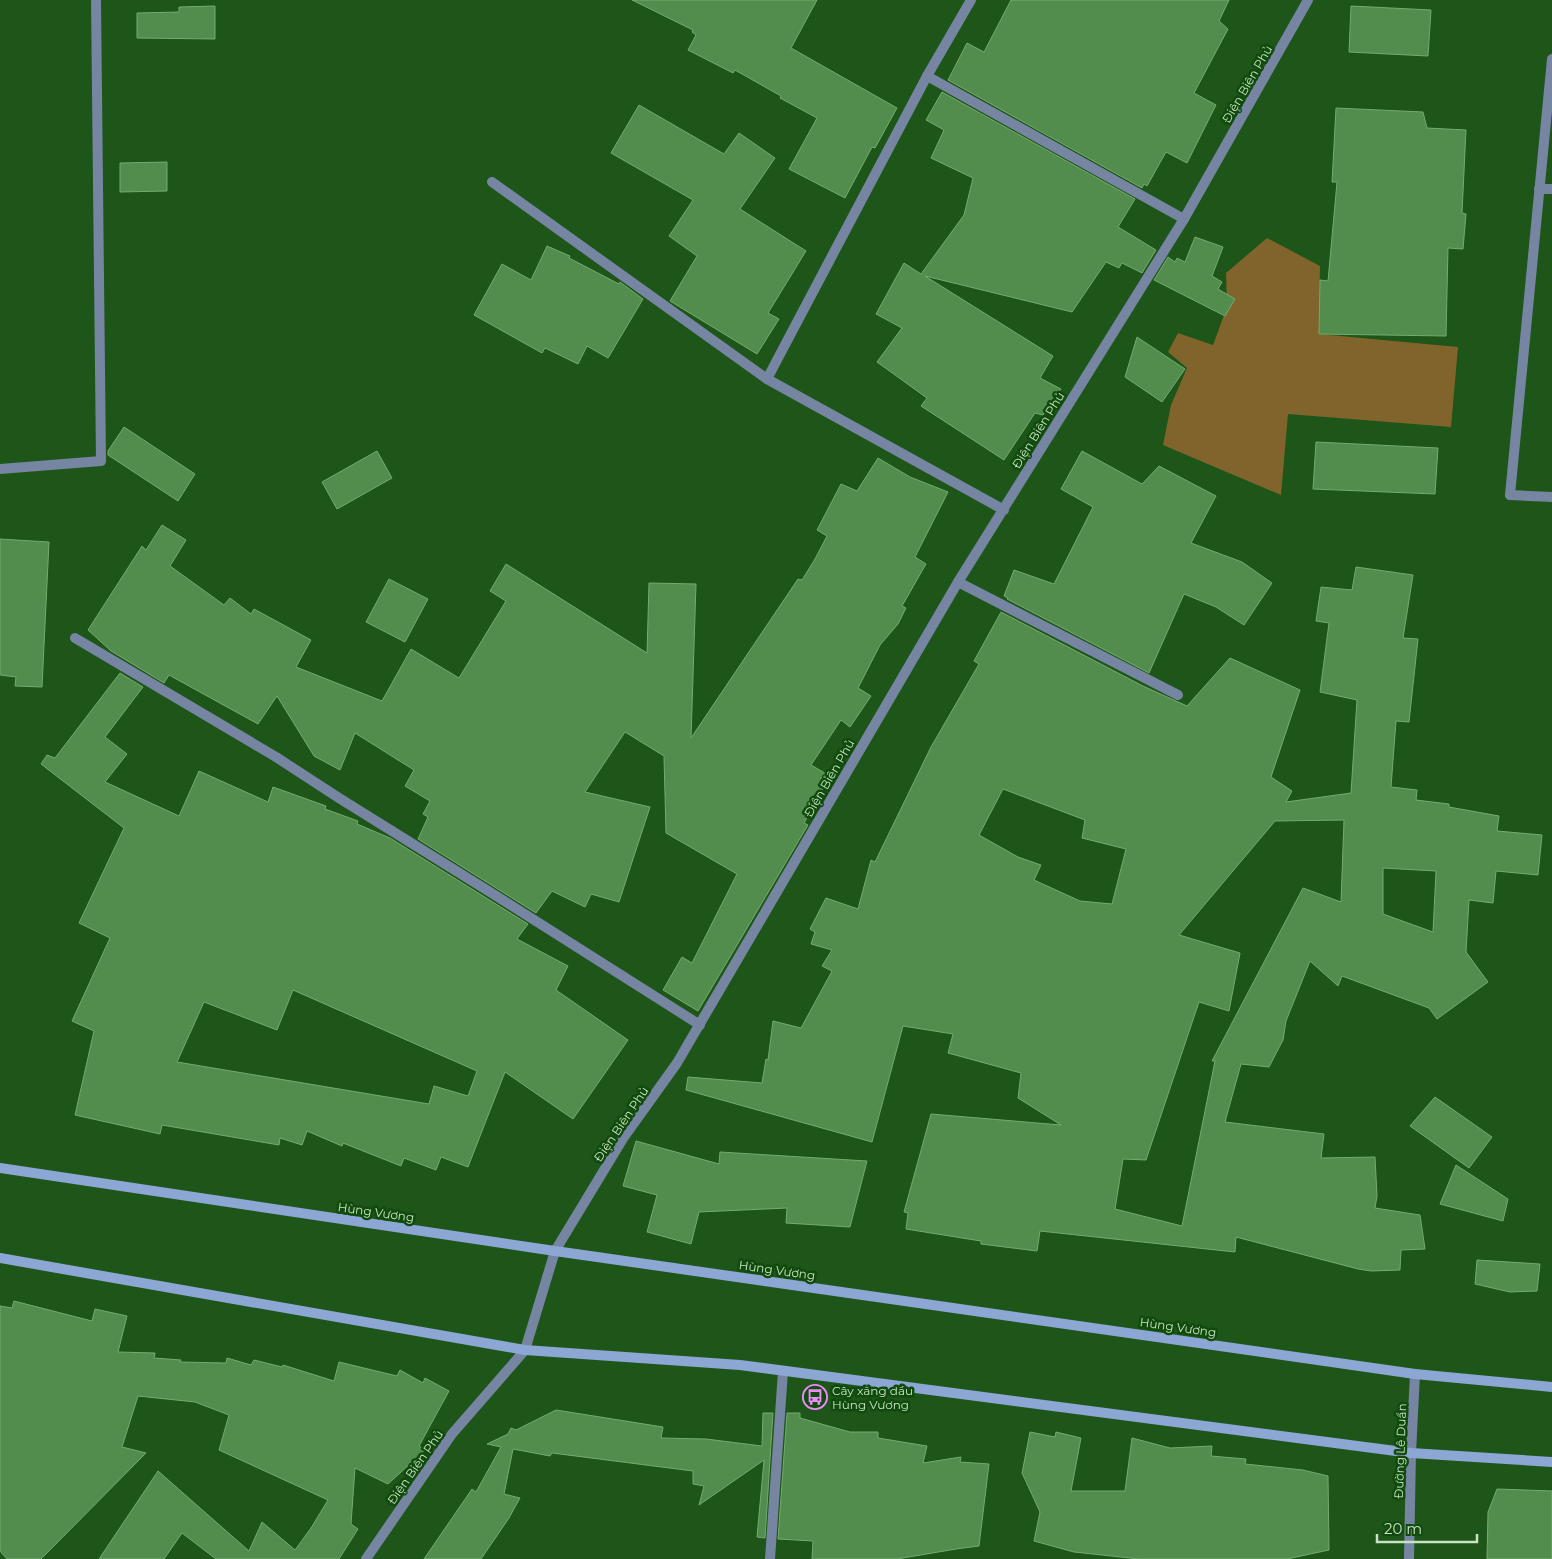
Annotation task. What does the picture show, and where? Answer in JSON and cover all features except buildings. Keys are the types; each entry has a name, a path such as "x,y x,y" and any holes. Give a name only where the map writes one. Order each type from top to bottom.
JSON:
{"main road":[{"name":"Hùng Vương","path":"0,1168 555,1251 1416,1374 1552,1387"},
{"path":"0,1258 524,1350 740,1365 1411,1453 1552,1462"}],"street":[{"path":"0,469 101,461 96,0"},
{"path":"767,379 927,76 971,0"},
{"name":"Điện Biên Phủ","path":"366,1559 452,1434 524,1350 555,1251 624,1137 677,1064 958,582 1184,219 1308,0"},
{"path":"1552,59 1510,495 1552,497"},
{"path":"927,76 1184,219"},
{"path":"492,182 767,379 1004,510"},
{"path":"1539,190 1552,190"},
{"path":"958,582 1178,695"},
{"path":"75,638 276,757 700,1025"},
{"path":"770,1559 783,1371"},
{"name":"Đường Lê Duẩn","path":"1409,1559 1411,1453 1416,1374"}],"shaded area":[{"path":"1267,238 1320,266 1319,334 1458,347 1451,427 1288,414 1281,495 1163,445 1171,405 1187,368 1168,352 1178,333 1213,345 1227,307 1226,273"}],"place":[{"name":"Cây xăng dầu Hùng Vương","path":"815,1397"}]}
